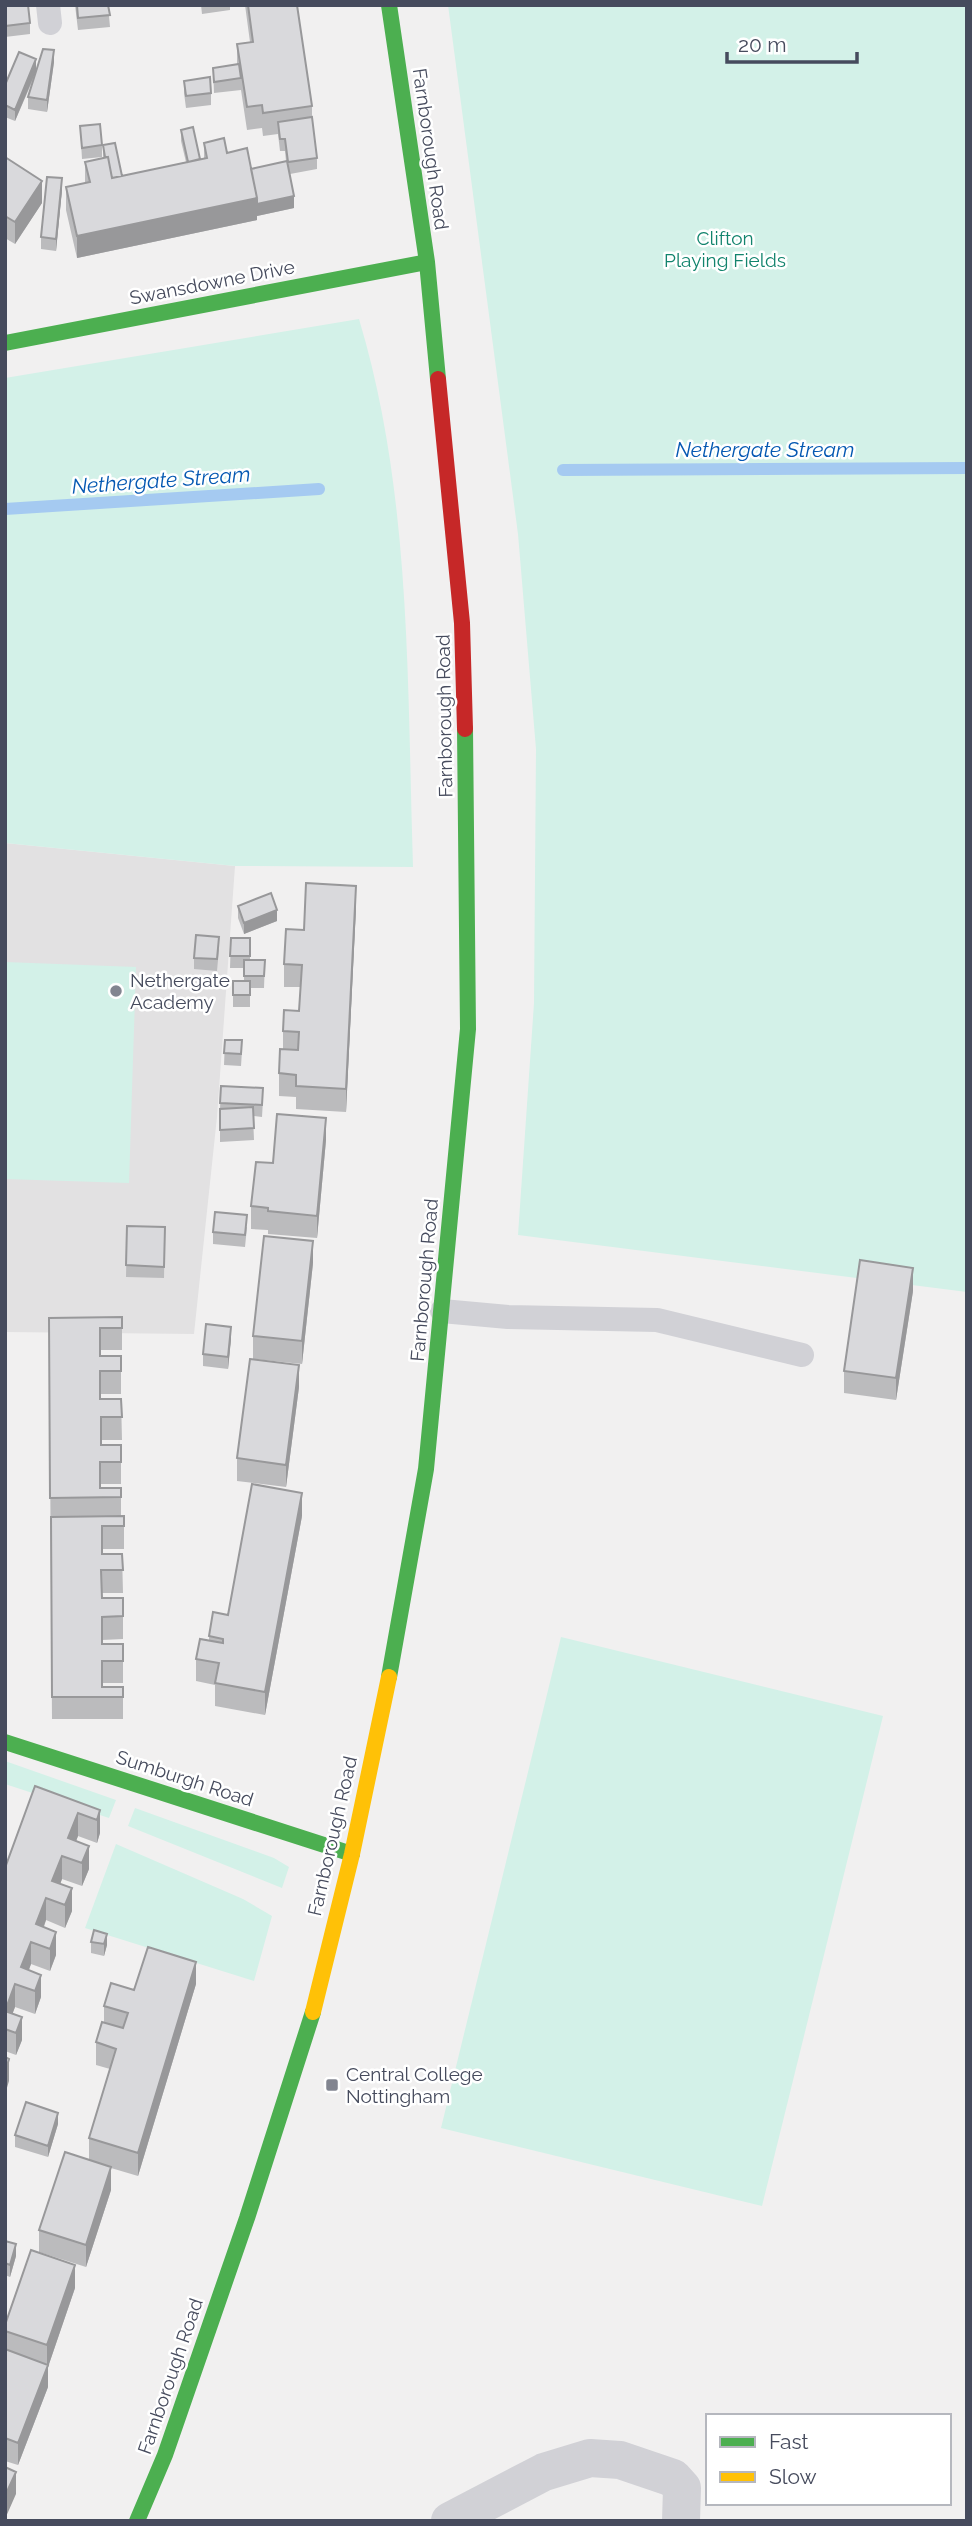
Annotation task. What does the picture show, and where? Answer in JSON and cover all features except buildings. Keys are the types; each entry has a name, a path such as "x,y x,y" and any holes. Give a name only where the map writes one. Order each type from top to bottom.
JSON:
{"street":[{"name":"Farnborough Road","path":"137,2521 165,2455 312,2016 352,1854 405,1599 426,1469 442,1311 468,1029 467,781 462,623 427,262 389,5"},
{"name":"Swansdowne Drive","path":"5,344 427,262"},
{"name":"Sumburgh Road","path":"5,1742 352,1854"},
{"path":"450,2521 544,2472 590,2458 620,2460 673,2478 682,2488 681,2521"}],"lane":[{"path":"442,1311 508,1317 657,1320 802,1355"}],"shaded area":[{"name":"Nethergate Academy","path":"5,843 235,866 217,1117 194,1334 5,1332"}],"green space":[{"name":"Clifton Playing Fields","path":"448,5 967,5 967,1292 518,1235 534,1003 536,749 518,534"},
{"path":"359,319 389,453 398,522 407,660 413,867 235,866 5,843 5,378"},
{"path":"5,962 136,967 129,1183 5,1179"},
{"path":"561,1637 883,1716 762,2206 441,2128"},
{"path":"5,1761 116,1800 109,1818 5,1784"},
{"path":"135,1808 274,1858 289,1867 282,1888 128,1826"},
{"path":"116,1844 243,1899 272,1916 254,1981 85,1928"}],"waterway":[{"name":"Nethergate Stream","path":"563,470 967,468"},
{"name":"Nethergate Stream","path":"5,509 319,489"}],"traffic: fast":[{"path":"389,5 427,262 438,379"},
{"path":"5,343 427,262"},
{"path":"389,1677 426,1469 468,1029 465,729"},
{"path":"5,1742 352,1854"},
{"path":"137,2521 165,2455 247,2218 313,2012"}],"traffic: slow":[{"path":"313,2012 352,1854 389,1677"}],"traffic: jam":[{"path":"438,379 462,623 465,729"}],"place":[{"name":"Nethergate Academy","path":"116,991"},
{"name":"Central College Nottingham","path":"332,2085"}]}
